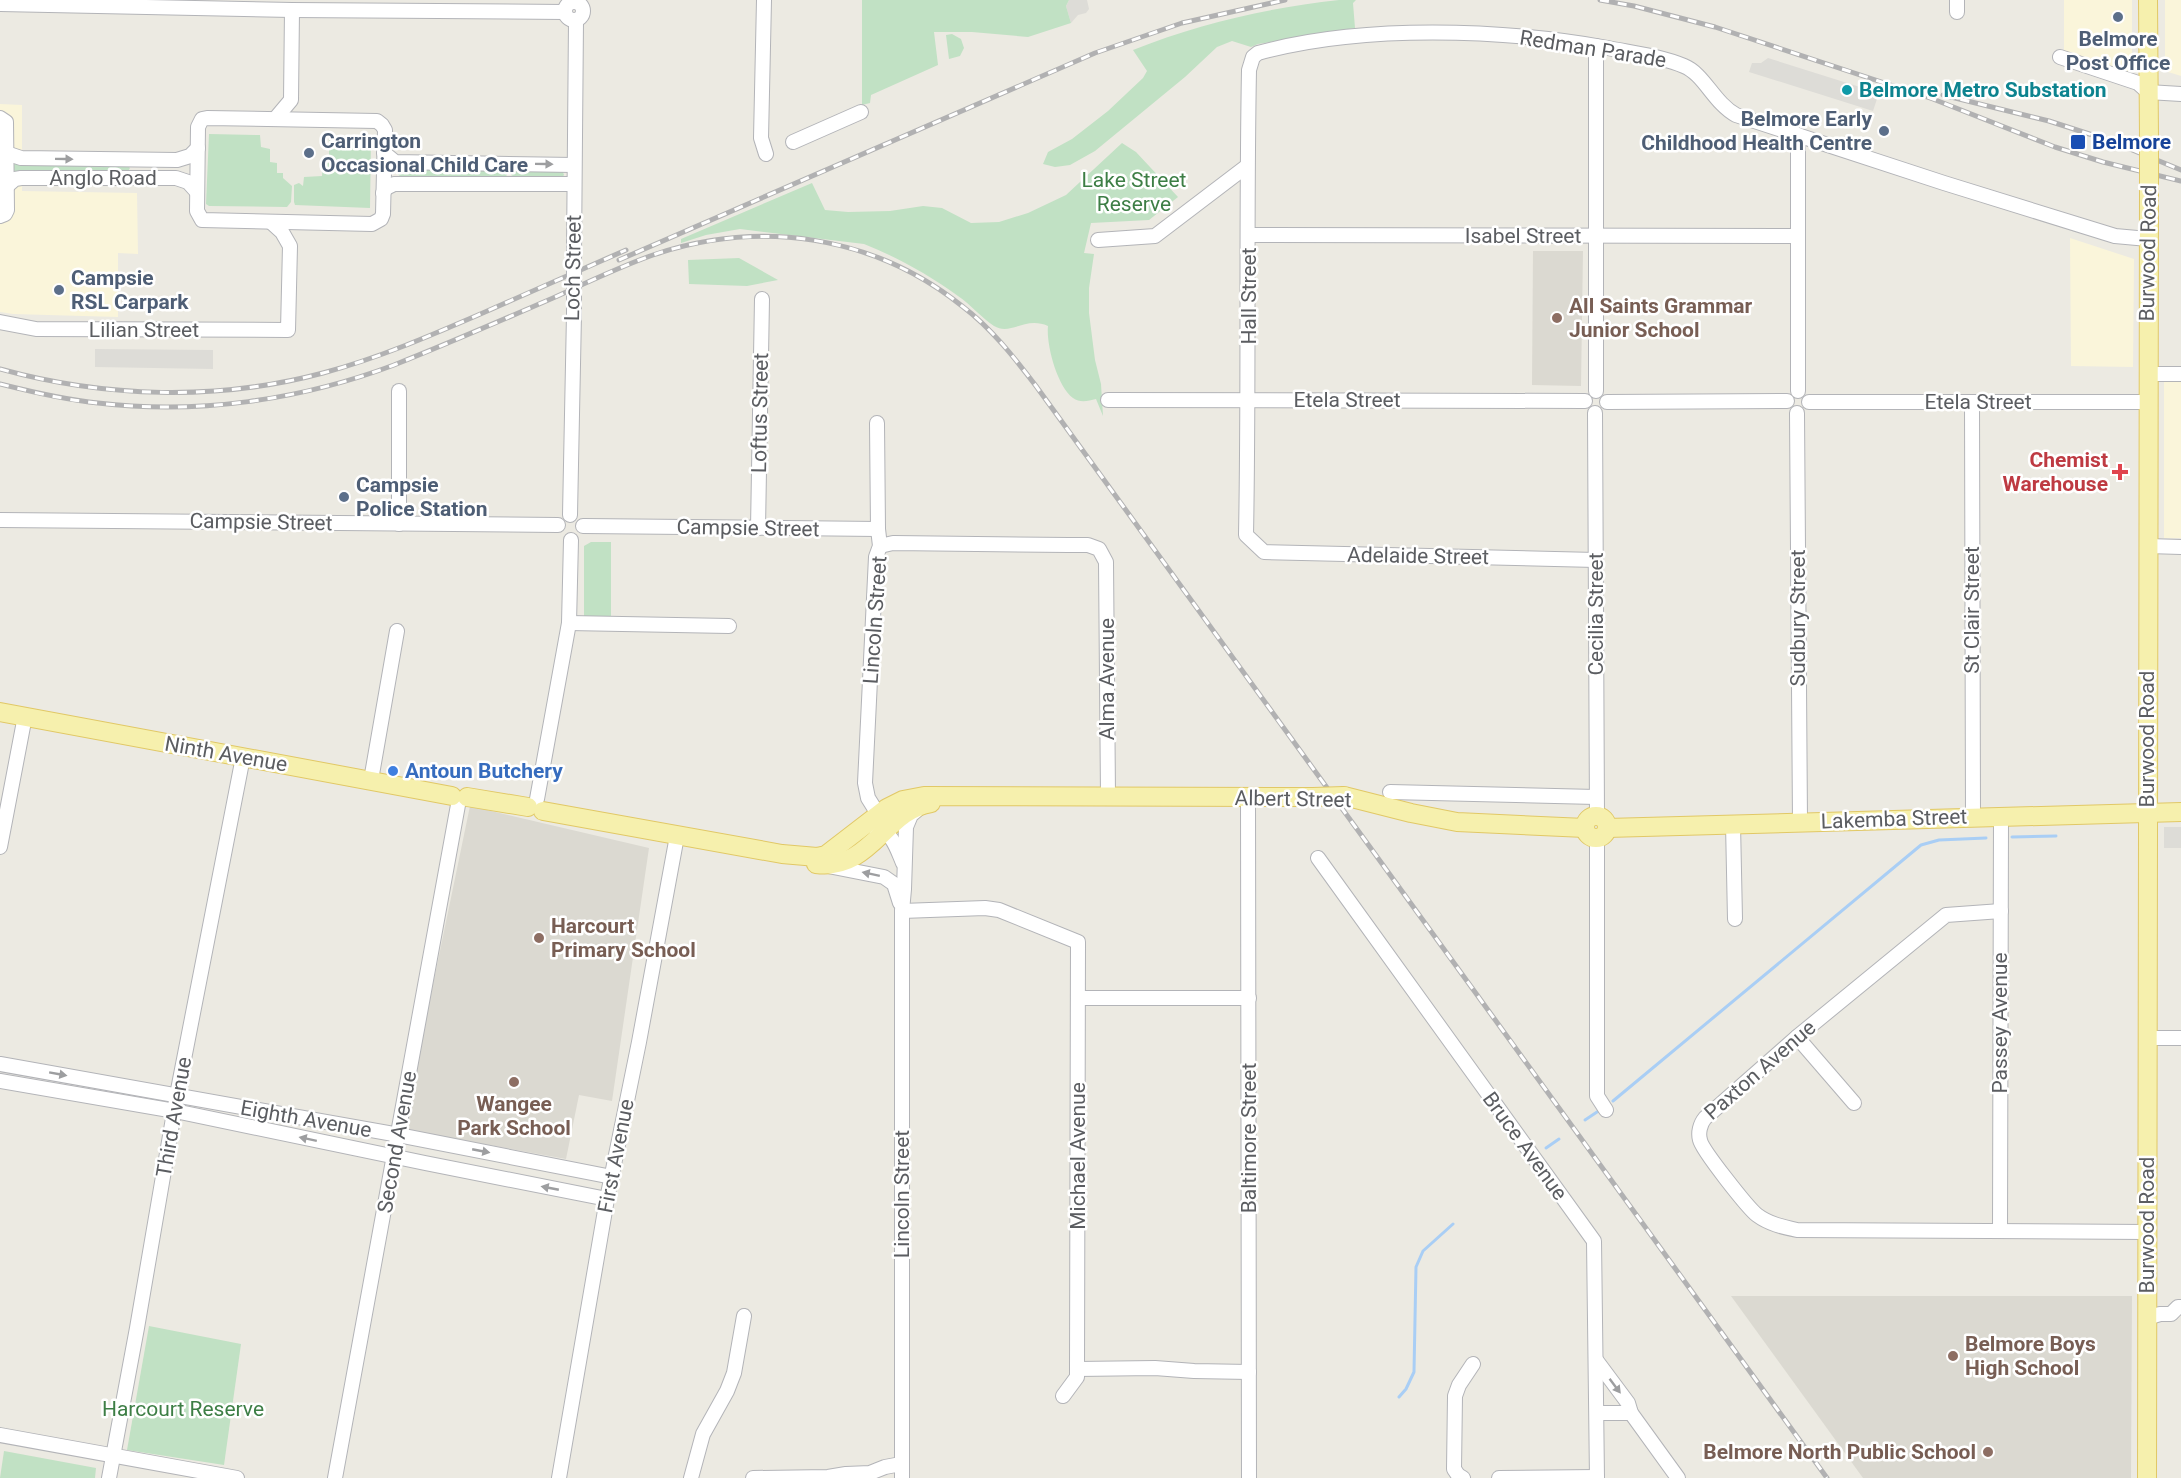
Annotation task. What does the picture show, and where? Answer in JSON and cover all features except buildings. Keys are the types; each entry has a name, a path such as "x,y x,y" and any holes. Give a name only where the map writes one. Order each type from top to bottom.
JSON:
{"main road":[{"name":"Burwood Road","path":"2146,1478 2148,0"},
{"name":"Ninth Avenue","path":"0,712 371,780 459,800 536,806 677,836 782,854"},
{"name":"Albert Street","path":"782,854 817,857 826,855 878,814 895,804 914,798 935,796 1344,796 1457,822 1597,828"},
{"name":"Albert Street","path":"782,854 819,865 841,862 856,856 903,816 926,804 998,796"},
{"name":"Lakemba Street","path":"1597,828 2181,812"}],"street":[{"path":"764,0 761,138 766,154"},
{"path":"0,4 292,10 573,9"},
{"name":"Loch Street","path":"570,514 574,314 573,9"},
{"path":"292,10 291,100 305,119"},
{"name":"Redman Parade","path":"1253,57 1268,50 1309,42 1379,35 1487,34 1534,37 1636,53 1684,66 1697,75 1726,109 1736,115 2115,236 2148,239"},
{"path":"1596,46 1596,391"},
{"name":"Hall Street","path":"1246,535 1249,400 1247,166 1249,70 1253,57"},
{"path":"2060,57 2138,83 2148,92 2181,94"},
{"path":"275,118 291,100"},
{"path":"793,142 861,112"},
{"path":"0,118 6,122 7,210 0,216"},
{"path":"275,118 377,121 385,130 383,214 377,223 202,220 197,211 198,127 202,119 275,118"},
{"path":"1798,135 1798,391"},
{"name":"Anglo Road","path":"6,153 21,158 177,160 190,156 198,148"},
{"path":"384,153 395,162 574,165"},
{"path":"1098,240 1155,236 1247,166"},
{"name":"Anglo Road","path":"6,186 15,179 21,178 176,178 188,182 197,192"},
{"path":"383,193 386,188 394,184 574,184"},
{"path":"272,222 282,232 290,246 301,228 309,223"},
{"name":"Isabel Street","path":"1249,235 1797,236"},
{"name":"Lilian Street","path":"0,322 36,329 288,330 290,246"},
{"name":"Loftus Street","path":"758,528 762,299"},
{"path":"2148,374 2181,374"},
{"path":"399,391 399,524"},
{"path":"1596,391 1605,395 1607,402 1602,411 1595,413 1589,410 1585,401 1588,395 1596,391"},
{"path":"1798,391 1807,395 1809,402 1804,411 1797,413 1788,408 1787,401 1789,395 1798,391"},
{"name":"Etela Street","path":"1108,400 1585,401"},
{"path":"1607,402 1787,401"},
{"name":"Etela Street","path":"1809,402 2147,402"},
{"name":"St Clair Street","path":"1972,402 1973,817"},
{"name":"Cecilia Street","path":"1595,413 1597,1096 1606,1110"},
{"name":"Sudbury Street","path":"1797,413 1800,822"},
{"name":"Lincoln Street","path":"877,423 880,546 876,557 865,783 866,794 878,814"},
{"path":"570,514 580,519 583,526 578,537 571,540 561,536 558,525 563,516 570,514"},
{"name":"Campsie Street","path":"0,520 558,525"},
{"name":"Campsie Street","path":"583,526 878,529"},
{"name":"Adelaide Street","path":"1246,535 1264,552 1596,560"},
{"path":"536,806 569,623 571,540"},
{"name":"Alma Avenue","path":"880,546 893,543 1088,545 1099,549 1106,562 1107,796"},
{"path":"2148,546 2181,547"},
{"path":"569,623 729,626"},
{"path":"371,780 397,630"},
{"path":"0,847 25,716"},
{"name":"Third Avenue","path":"109,1478 177,1095 243,757"},
{"path":"1390,792 1596,797"},
{"name":"Baltimore Street","path":"1248,797 1249,1478"},
{"name":"Second Avenue","path":"335,1478 459,800"},
{"name":"Lincoln Street","path":"902,1471 902,910 905,833 911,815 926,804"},
{"name":"Passey Avenue","path":"2000,1231 2001,816"},
{"path":"1733,825 1735,919"},
{"path":"841,845 872,829 886,832 905,867"},
{"name":"First Avenue","path":"559,1478 607,1199 677,836"},
{"name":"Bruce Avenue","path":"1318,858 1594,1241 1597,1478"},
{"name":"Lincoln Street","path":"819,865 877,875 890,880 897,889 902,910"},
{"name":"Michael Avenue","path":"902,910 999,910 1078,942 1077,1377 1063,1396"},
{"name":"Paxton Avenue","path":"2001,911 1946,915 1797,1037 1701,1124 1700,1141 1749,1208 1774,1225 1797,1230 2147,1232"},
{"path":"1078,998 1249,998"},
{"path":"1797,1037 1854,1103"},
{"path":"2147,1038 2181,1038"},
{"name":"Eighth Avenue","path":"0,1064 398,1135 612,1177"},
{"name":"Eighth Avenue","path":"0,1081 175,1111 607,1199"},
{"path":"2147,1318 2160,1314 2171,1314 2179,1307"},
{"path":"691,1478 703,1434 727,1391 734,1373 744,1316"},
{"path":"1596,1360 1678,1478"},
{"path":"1463,1478 1455,1469 1455,1396 1459,1385 1473,1364"},
{"path":"1077,1369 1155,1368 1249,1372"},
{"path":"1597,1413 1631,1413"},
{"path":"0,1435 237,1478"},
{"path":"753,1478 828,1477 846,1473 870,1473 885,1467 902,1471"},
{"path":"1499,1478 1597,1478"}],"shaded area":[{"path":"1069,0 1087,0 1089,9 1086,13 1078,15 1071,23 1066,6"},
{"path":"2064,0 2132,0 2132,73 2064,51"},
{"path":"2165,0 2181,0 2181,76 2165,71"},
{"path":"1768,58 1879,93 1873,111 1749,72 1752,63 1761,63"},
{"path":"0,104 22,105 22,191 137,193 138,254 118,253 118,317 0,312"},
{"path":"2070,238 2134,259 2133,367 2071,366"},
{"name":"All Saints Grammar Junior School","path":"1533,251 1583,251 1581,386 1532,385"},
{"path":"95,349 213,350 213,369 95,367"},
{"path":"2164,382 2181,382 2181,538 2164,538"},
{"name":"Harcourt Primary School","path":"470,806 649,848 612,1101 579,1095 566,1159 406,1130 424,1028"},
{"path":"2164,827 2181,827 2181,848 2164,848"},
{"name":"Belmore Boys High School","path":"1731,1296 2132,1296 2131,1478 1863,1478"}],"green space":[{"path":"862,0 1069,0 1066,6 1071,23 1028,37 972,32 934,32 938,65 871,95 870,103 862,105"},
{"path":"1356,0 1353,3 1355,28 1251,47 1232,41 1217,47 1185,77 1095,151 1070,165 1055,167 1043,164 1048,152 1072,139 1108,111 1143,78 1147,71 1133,50 1209,24 1286,7"},
{"path":"952,34 961,39 964,48 960,56 949,59 946,35"},
{"path":"209,134 260,135 261,147 270,149 270,162 277,163 277,173 283,173 283,178 292,186 291,202 287,207 209,206 206,204"},
{"path":"329,136 371,137 370,208 295,205 294,185 299,183 303,186 304,177 322,176 323,163 329,163"},
{"name":"Lake Street Reserve","path":"1122,143 1136,152 1178,197 1149,220 1091,223 1084,253 1094,254 1089,288 1089,313 1095,360 1101,384 1103,416 1096,399 1078,401 1067,392 1062,384 1051,354 1048,326 1032,323 1006,329 994,326 963,299 936,281 864,244 740,229 706,235 681,243 681,239 812,183 825,210 890,211 923,206 942,208 971,223 999,222 1028,213 1066,195"},
{"path":"14,162 127,165 130,168 127,173 15,174 12,165"},
{"path":"397,168 506,169 508,171 506,177 503,178 400,176 396,173"},
{"path":"512,169 562,169 564,175 562,178 515,177 511,175"},
{"path":"739,258 778,280 747,286 689,284 688,260"},
{"path":"591,542 611,542 611,621 584,620 584,546"},
{"name":"Harcourt Reserve","path":"149,1326 241,1344 224,1465 127,1450"},
{"path":"4,1451 96,1468 95,1478 0,1478"}],"waterway":[{"path":"2012,837 2056,836"},
{"path":"1613,1101 1921,845 1939,840 1986,838"},
{"path":"1585,1120 1600,1110"},
{"path":"1546,1148 1559,1139"},
{"path":"1399,1397 1406,1389 1414,1372 1416,1267 1423,1251 1453,1224"}],"railway":[{"path":"619,260 1095,53 1182,23 1285,0"},
{"path":"1600,0 1634,6 1715,27 1933,99 2055,147 2103,162 2181,181"},
{"path":"1943,95 2049,121 2108,140 2181,170"},
{"path":"0,384 73,400 135,406 211,405 286,396 359,377 394,365 653,255 693,244 734,238 774,237 814,240 853,249 891,263 928,282 983,324 1036,386 1827,1478"},
{"path":"0,369 80,386 162,392 202,392 283,382 344,367 405,346 626,250"}],"place":[{"name":"Belmore Post Office","path":"2118,17"},
{"name":"Belmore Metro Substation","path":"1847,90"},
{"name":"Belmore Early Childhood Health Centre","path":"1884,131"},
{"name":"Belmore","path":"2078,142"},
{"name":"Carrington Occasional Child Care","path":"309,153"},
{"name":"Campsie RSL Carpark","path":"59,290"},
{"name":"All Saints Grammar Junior School","path":"1557,318"},
{"name":"Chemist Warehouse","path":"2120,472"},
{"name":"Campsie Police Station","path":"344,497"},
{"name":"Antoun Butchery","path":"393,771"},
{"name":"Harcourt Primary School","path":"539,938"},
{"name":"Wangee Park School","path":"514,1082"},
{"name":"Belmore Boys High School","path":"1953,1356"},
{"name":"Belmore North Public School","path":"1988,1452"}]}
